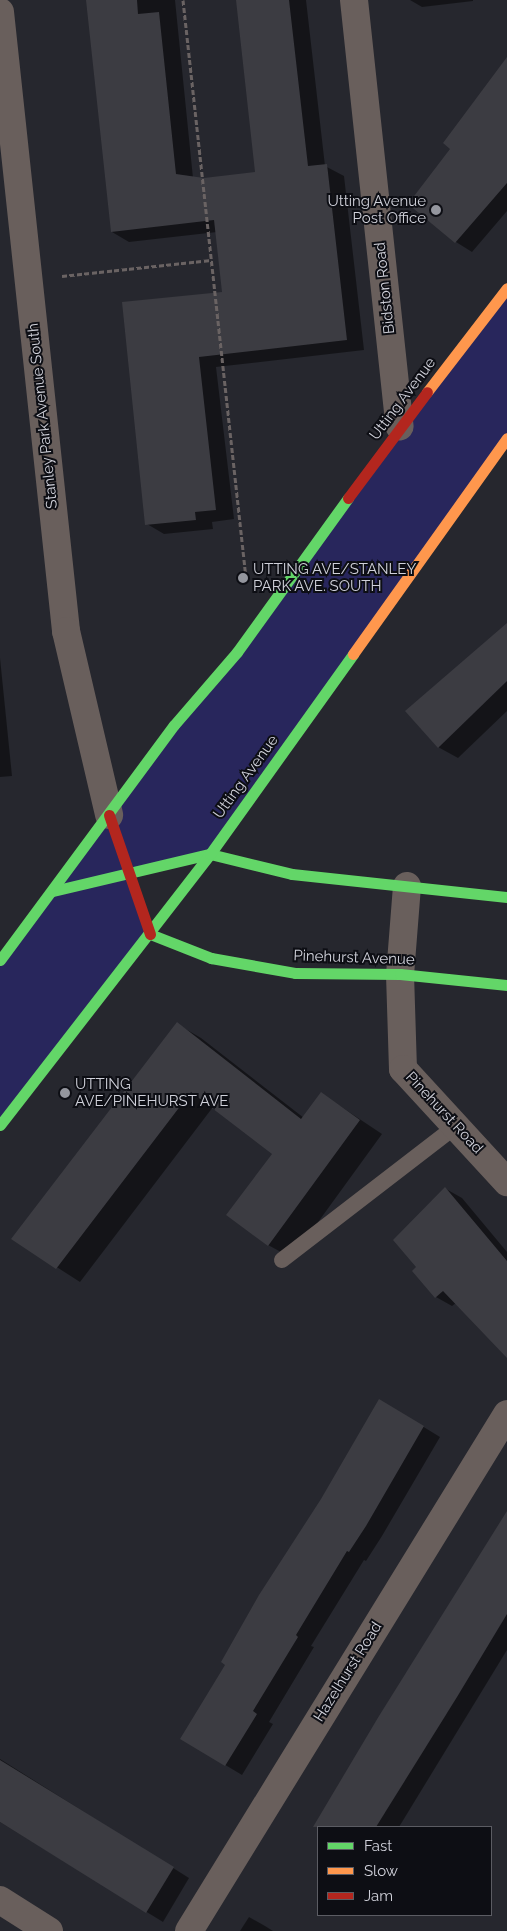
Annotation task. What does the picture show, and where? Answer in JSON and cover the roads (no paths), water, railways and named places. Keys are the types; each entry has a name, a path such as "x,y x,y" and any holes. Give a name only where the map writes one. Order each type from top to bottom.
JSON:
{"street":[{"name":"Bidston Road","path":"354,0 400,427"},
{"name":"Stanley Park Avenue South","path":"0,12 66,631 109,815"},
{"name":"Utting Avenue","path":"0,960 53,891 174,725 252,632 400,427 507,288"},
{"name":"Utting Avenue","path":"0,1125 210,854 507,438"},
{"path":"109,815 149,934"},
{"path":"53,891 210,854 292,874 507,897"},
{"name":"Pinehurst Road","path":"407,886 400,974 403,1069 507,1182"},
{"name":"Pinehurst Avenue","path":"149,934 210,958 295,973 400,974 507,985"},
{"name":"Hazelhurst Road","path":"188,1931 507,1414"},
{"path":"0,1900 49,1931"}],"lane":[{"path":"282,1260 456,1126"}],"place":[{"name":"Utting Avenue Post Office","path":"436,210"},
{"name":"UTTING AVE/STANLEY PARK AVE. SOUTH","path":"243,578"},
{"name":"UTTING AVE/PINEHURST AVE","path":"65,1093"}]}
